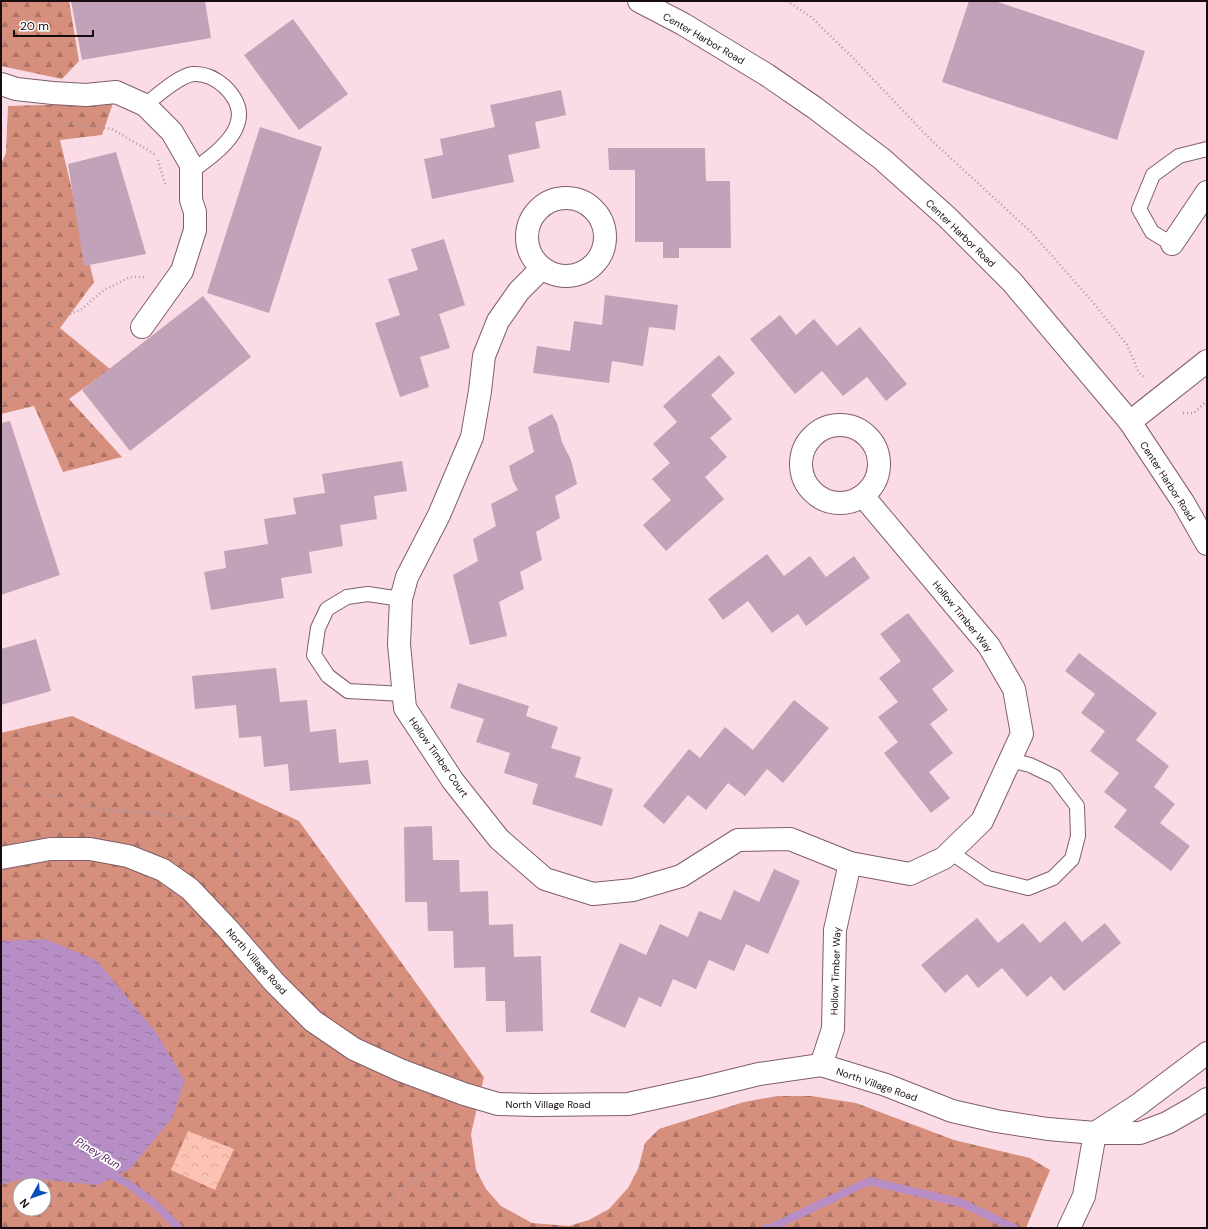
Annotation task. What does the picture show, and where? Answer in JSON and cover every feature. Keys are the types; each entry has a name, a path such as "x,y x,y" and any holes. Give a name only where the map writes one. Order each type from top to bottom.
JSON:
{"street":[{"name":"Center Harbor Road","path":"639,1 683,24 767,75 815,108 882,160 947,217 1012,282 1130,422 1182,502 1207,544"},
{"path":"1,84 16,89 53,93 86,94 116,92 145,105 172,132 191,166 191,200 195,212 194,230 182,271 142,327"},
{"path":"1172,244 1207,192"},
{"name":"Hollow Timber Court","path":"542,268 519,291 498,320 484,356 472,437 439,515 407,577 401,599 399,644 405,708 453,780 499,839 546,879 593,894 634,890 681,876 738,840 790,839 850,863"},
{"path":"1130,422 1207,361"},
{"name":"Hollow Timber Way","path":"821,1065 833,1029 835,930 850,863 910,874 944,858 982,821 1022,734 1014,690 989,646 862,496"},
{"name":"North Village Road","path":"1,858 50,849 90,849 128,856 163,870 190,889 227,928 274,982 314,1021 354,1050 400,1070 464,1094 498,1104 628,1104 759,1074 821,1065 886,1085 952,1111 1003,1122 1048,1129 1095,1133 1140,1133 1167,1123 1207,1099"},
{"path":"1069,1228 1084,1196 1095,1133 1138,1104 1207,1053"}],"lane":[{"path":"145,105 173,83 192,74 206,75 220,82 230,92 238,106 239,119 235,132 227,143 214,155 192,171"},
{"path":"1172,244 1152,232 1139,209 1152,174 1179,156 1207,149"},
{"path":"401,599 368,594 347,597 327,609 318,628 314,655 328,676 348,691 404,694"},
{"path":"950,852 988,878 1028,888 1053,878 1072,859 1078,836 1077,806 1055,777 1030,765 1010,760"}],"path":[{"path":"787,1 810,16 853,58 929,138 1032,233 1127,344 1139,373 1184,413 1194,412 1207,401"},
{"path":"23,116 112,129 156,156 166,185"},
{"path":"1,407 11,396 23,374 42,331 56,320 82,309 104,290 130,277 151,276"},
{"path":"1,773 28,787 65,801 108,810 152,813 198,820 218,832 259,870 357,951 375,969 397,1012 429,1050 457,1064"},
{"path":"376,1228 378,1220 388,1199 412,1180 436,1169 450,1160"},
{"path":"412,1180 474,1207"}],"green space":[{"path":"1,1 69,1 79,61 62,79 1,66"},
{"path":"113,103 102,135 60,140 94,282 60,328 110,369 69,399 122,457 63,472 34,406 1,414 1,164 6,153 8,106"},
{"path":"72,716 299,821 484,1077 471,1134 476,1170 486,1189 501,1206 532,1223 569,1226 589,1220 609,1209 628,1188 638,1169 645,1143 659,1129 744,1102 777,1096 811,1096 856,1103 954,1140 1030,1158 1050,1170 1026,1228 1,1228 1,733"},
{"path":"188,1131 234,1149 215,1190 171,1170"}],"water":[{"path":"45,939 96,960 156,1032 185,1081 172,1118 130,1169 98,1185 52,1181 52,1177 12,1177 12,1182 1,1185 1,941"}],"building":[{"path":"71,1 205,1 211,38 82,60"},
{"path":"969,1 995,1 1145,51 1117,140 942,82"},
{"path":"293,19 348,94 299,130 244,55"},
{"path":"561,90 566,115 535,122 540,148 508,155 514,182 432,199 424,159 443,155 440,139 495,127 490,105"},
{"path":"260,127 322,147 269,313 207,293"},
{"path":"608,148 705,148 706,181 730,181 731,248 679,248 679,258 663,258 663,242 635,242 635,170 609,170"},
{"path":"116,152 146,254 84,266 68,164"},
{"path":"444,239 465,305 439,314 450,348 420,357 429,387 400,397 375,323 400,315 388,279 418,270 411,249"},
{"path":"605,295 678,305 675,330 649,327 643,366 612,361 609,383 533,373 537,346 570,351 574,321 602,325"},
{"path":"203,296 251,357 130,451 82,390"},
{"path":"780,315 796,335 814,319 837,346 860,327 907,384 886,401 867,377 843,396 822,371 795,394 750,339"},
{"path":"719,355 735,373 711,395 732,419 710,438 727,457 705,477 724,499 666,551 643,525 671,500 652,479 670,463 653,444 677,422 663,406"},
{"path":"552,414 557,423 562,442 571,460 577,484 555,496 560,518 536,532 542,560 520,572 524,589 499,602 507,636 470,645 453,575 478,561 473,539 496,526 491,504 518,490 513,481 509,466 534,452 528,427"},
{"path":"10,421 60,575 1,595 1,423"},
{"path":"402,461 407,491 374,496 377,519 340,525 343,546 309,552 312,573 281,578 284,598 211,610 204,572 226,568 224,551 268,544 264,519 296,514 293,498 325,493 322,474"},
{"path":"767,554 784,576 810,556 826,577 854,556 870,578 806,626 798,614 772,633 748,601 723,620 708,599"},
{"path":"908,613 954,671 932,689 948,710 930,724 953,753 929,772 950,798 931,813 884,753 898,742 878,717 898,702 879,678 901,661 880,634"},
{"path":"36,639 51,691 1,705 1,649"},
{"path":"1079,653 1157,713 1136,740 1169,766 1154,787 1175,804 1160,823 1190,846 1171,871 1114,827 1127,810 1104,792 1119,773 1090,751 1105,731 1081,713 1095,694 1065,671"},
{"path":"276,668 280,702 307,700 310,732 336,729 339,763 368,760 371,784 290,791 288,764 264,767 261,736 239,738 236,705 195,709 192,676"},
{"path":"458,683 529,706 526,716 558,727 551,748 581,757 575,777 613,789 602,826 532,804 538,784 504,773 510,753 476,742 484,719 450,708"},
{"path":"794,700 829,728 783,783 767,769 745,796 728,783 706,810 688,795 664,824 643,806 689,749 700,758 725,727 753,750"},
{"path":"432,826 433,860 459,860 460,892 488,891 489,925 513,924 514,957 541,956 543,1031 506,1032 505,1001 486,1001 485,967 454,968 453,931 428,931 427,902 405,902 404,827"},
{"path":"774,869 800,881 768,954 746,944 734,971 709,960 696,989 673,979 661,1007 639,997 625,1028 590,1012 620,943 646,955 660,924 688,937 699,911 721,920 734,890 759,902"},
{"path":"977,918 998,943 1023,923 1040,943 1065,921 1082,942 1105,923 1121,943 1064,991 1051,976 1027,997 1002,968 978,988 967,974 945,993 921,965"}],"waterway":[{"name":"Piney Run","path":"105,1172 127,1183 155,1204 179,1228"},
{"path":"766,1228 770,1228 869,1181 962,1203 1014,1228"}]}
